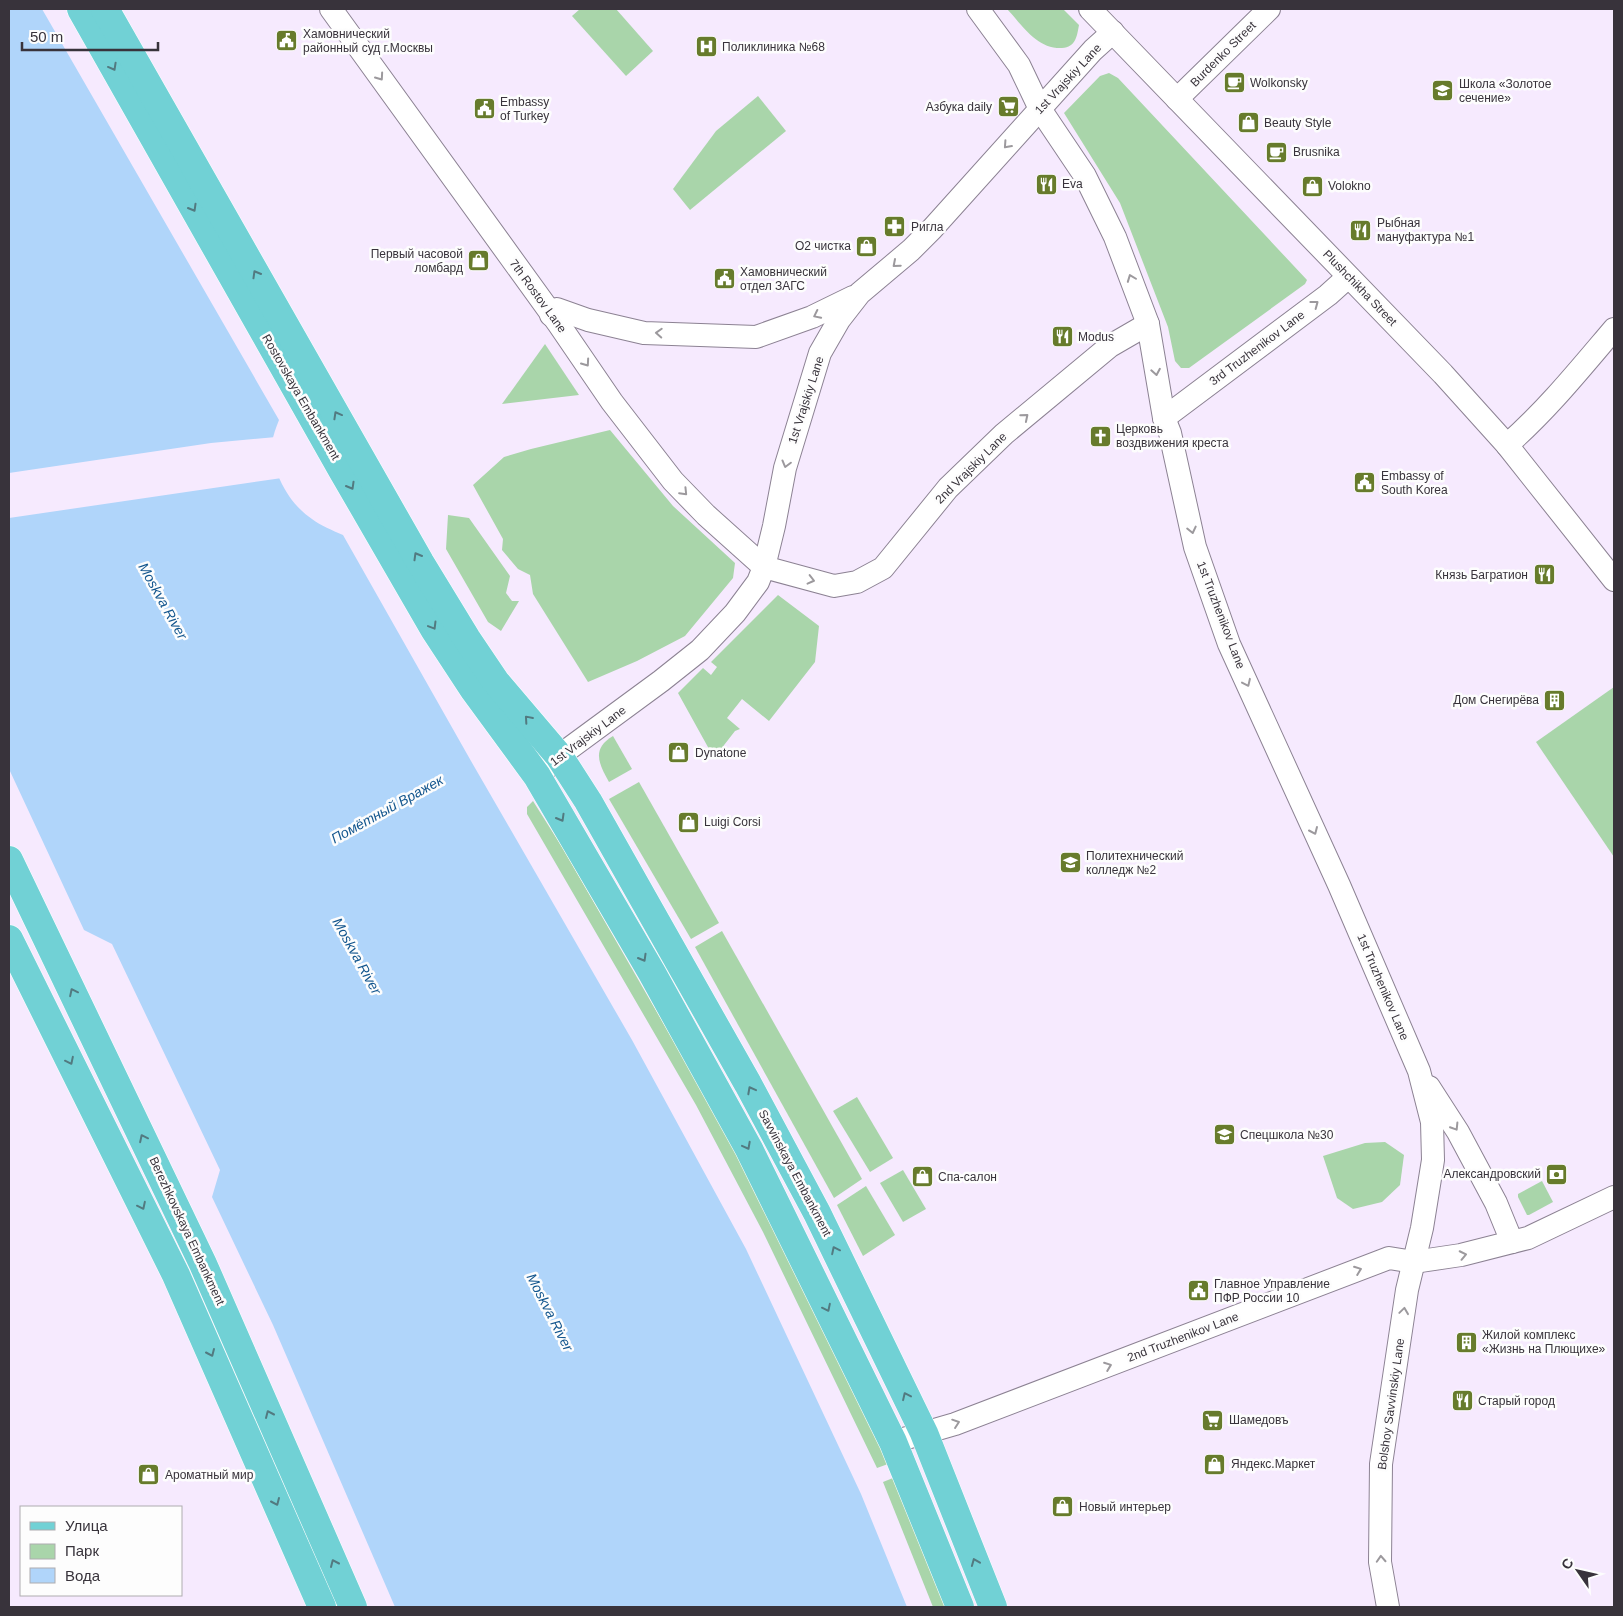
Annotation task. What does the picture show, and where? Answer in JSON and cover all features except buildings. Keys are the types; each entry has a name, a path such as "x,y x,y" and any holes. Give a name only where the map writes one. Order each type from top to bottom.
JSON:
{"main road":[{"name":"Rostovskaya Embankment","path":"81,9 434,629 474,690 537,776"},
{"name":"Rostovskaya Embankment","path":"105,9 425,571 496,682 559,756"},
{"name":"Savvinskaya Embankment","path":"559,756 588,801 748,1084 817,1214 924,1433 993,1607"},
{"path":"537,776 652,973 749,1149 893,1442 960,1607"},
{"name":"Berezhkovskaya Embankment","path":"9,860 203,1264 353,1607"},
{"path":"9,939 176,1275 322,1607"}],"street":[{"name":"7th Rostov Lane","path":"331,9 612,402 673,481 706,515 764,567"},
{"name":"Plushchikha Street","path":"1090,9 1444,374 1507,445 1614,580"},
{"name":"Burdenko Street","path":"1177,99 1269,9"},
{"name":"1st Truzhenikov Lane","path":"981,12 1018,65 1040,109 1085,176 1115,237 1148,324 1164,418 1170,433 1196,547 1229,644 1339,885 1419,1071 1432,1122 1433,1160 1414,1262"},
{"name":"1st Vrajskiy Lane","path":"537,776 559,756 700,650 735,613 758,582 764,567 785,468 820,353 839,320 860,293 896,264 932,229 1093,50 1113,32"},
{"name":"3rd Truzhenikov Lane","path":"1164,418 1328,295 1348,276"},
{"path":"554,319 557,309 588,320 644,333 756,337 812,317 860,293"},
{"name":"2nd Vrajskiy Lane","path":"764,567 834,586 857,582 882,568 948,488 1004,434 1110,346 1148,324"},
{"path":"1507,445 1554,400 1614,328"},
{"path":"1419,1071 1458,1132 1496,1203 1512,1242"},
{"name":"2nd Truzhenikov Lane","path":"893,1442 955,1424 1389,1258 1414,1262 1461,1255 1528,1238 1614,1197"},
{"name":"Bolshoy Savvinskiy Lane","path":"1388,1607 1380,1562 1381,1464 1407,1290 1414,1262"}],"green space":[{"path":"580,9 616,9 653,51 626,76 572,16"},
{"path":"1007,9 1063,9 1079,25 1075,40 1070,46 1062,48 1045,45 1031,35"},
{"path":"1109,73 1118,78 1307,280 1305,284 1189,368 1181,368 1175,361 1168,327 1120,203 1064,113 1100,76"},
{"path":"758,96 786,131 690,210 673,189 716,131"},
{"path":"545,344 579,395 502,404"},
{"path":"610,430 673,506 735,563 733,578 685,636 637,661 588,682 533,594 530,575 518,569 502,550 503,539 473,485 504,457"},
{"path":"448,515 469,518 510,576 506,593 512,601 519,601 501,631 488,622 446,549"},
{"path":"778,595 819,626 815,662 769,721 742,699 727,718 740,729 735,731 714,758 678,693 703,668 711,675 717,667 711,662"},
{"path":"1614,687 1614,857 1536,742"},
{"path":"613,736 632,769 609,782 600,763 599,752 606,741"},
{"path":"639,782 719,923 691,939 609,799"},
{"path":"533,801 562,847 708,1101 773,1222 888,1464 877,1468 763,1232 696,1105 527,814 527,807"},
{"path":"722,931 862,1179 834,1198 695,947"},
{"path":"857,1097 893,1158 870,1172 833,1111"},
{"path":"1385,1142 1404,1155 1400,1185 1382,1202 1353,1209 1337,1198 1323,1156 1365,1143"},
{"path":"903,1170 926,1209 903,1222 880,1183"},
{"path":"1542,1181 1553,1202 1527,1215 1518,1194"},
{"path":"866,1186 895,1235 863,1256 837,1205"},
{"path":"893,1478 945,1607 933,1607 883,1482"}],"water":[{"path":"9,9 42,9 279,420 272,440 272,454 283,486 304,513 319,524 343,535 632,1040 746,1249 861,1494 907,1607 395,1607 273,1325 212,1197 220,1170 112,944 84,930 9,769"}],"pier":[{"path":"276,437 276,457 282,478 9,518 9,473 211,443"}],"place":[{"name":"Хамовнический районный суд г.Москвы","path":"287,41"},
{"name":"Поликлиника №68","path":"706,47"},
{"name":"Wolkonsky","path":"1234,83"},
{"name":"Школа «Золотое сечение»","path":"1443,91"},
{"name":"Азбука daily","path":"1008,107"},
{"name":"Embassy of Turkey","path":"484,109"},
{"name":"Beauty Style","path":"1248,123"},
{"name":"Brusnika","path":"1277,152"},
{"name":"Eva","path":"1046,184"},
{"name":"Volokno","path":"1312,186"},
{"name":"Ригла","path":"895,227"},
{"name":"Рыбная мануфактура №1","path":"1361,230"},
{"name":"О2 чистка","path":"867,246"},
{"name":"Первый часовой ломбард","path":"479,261"},
{"name":"Хамовнический отдел ЗАГС","path":"724,279"},
{"name":"Modus","path":"1062,337"},
{"name":"Церковь воздвижения креста","path":"1100,436"},
{"name":"Embassy of South Korea","path":"1365,483"},
{"name":"Князь Багратион","path":"1544,575"},
{"name":"Дом Снегирёва","path":"1555,700"},
{"name":"Dynatone","path":"679,753"},
{"name":"Luigi Corsi","path":"688,822"},
{"name":"Политехнический колледж №2","path":"1070,863"},
{"name":"Спецшкола №30","path":"1224,1135"},
{"name":"Александровский","path":"1557,1174"},
{"name":"Спа-салон","path":"922,1177"},
{"name":"Главное Управление ПФР России 10","path":"1198,1291"},
{"name":"Жилой комплекс «Жизнь на Плющихе»","path":"1466,1342"},
{"name":"Старый город","path":"1462,1401"},
{"name":"Шамедовъ","path":"1213,1420"},
{"name":"Яндекс.Маркет","path":"1215,1464"},
{"name":"Ароматный мир","path":"149,1475"},
{"name":"Новый интерьер","path":"1063,1507"}],"water label":[{"name":"Moskva River","path":"163,601"},
{"name":"Помётный Вражек","path":"387,809"},
{"name":"Moskva River","path":"357,956"},
{"name":"Moskva River","path":"550,1312"}]}
